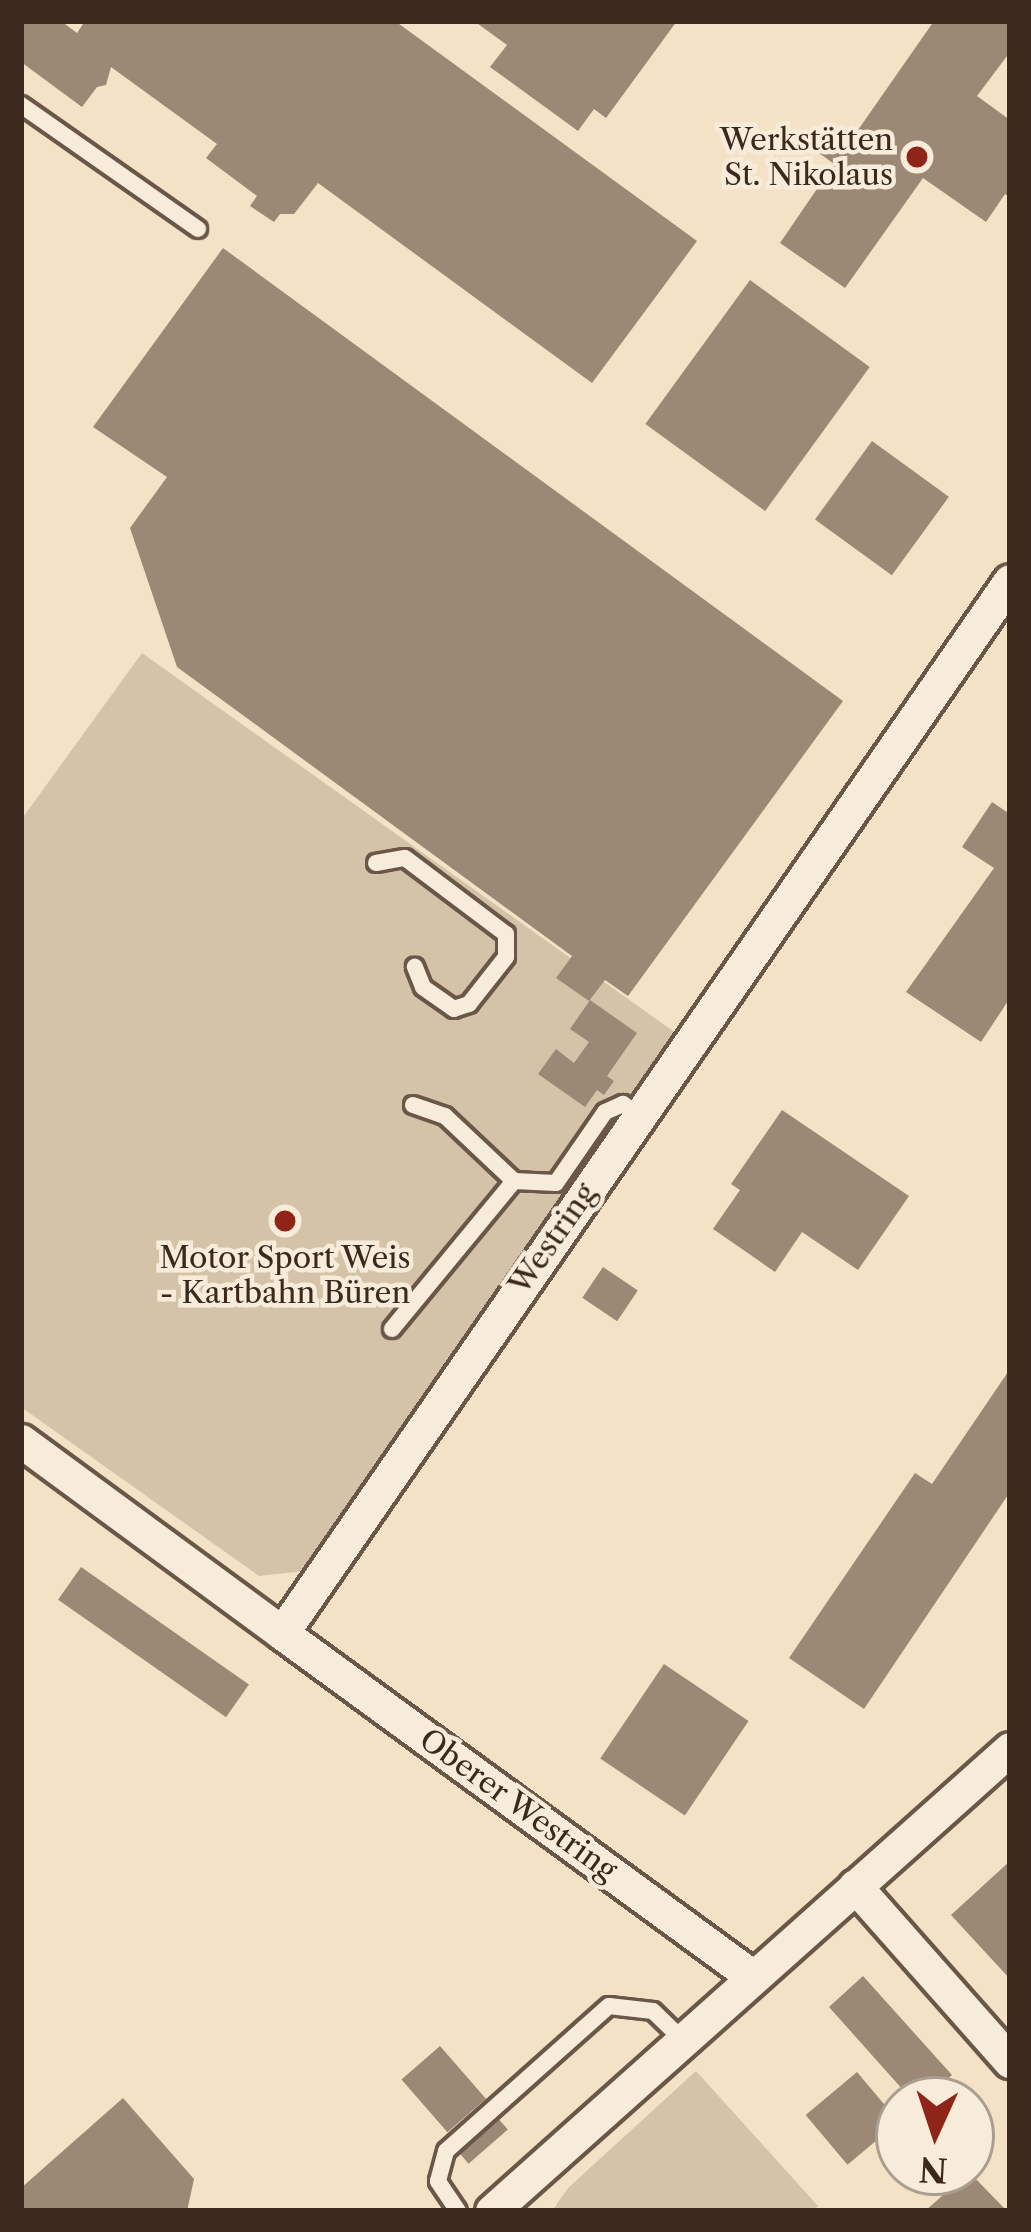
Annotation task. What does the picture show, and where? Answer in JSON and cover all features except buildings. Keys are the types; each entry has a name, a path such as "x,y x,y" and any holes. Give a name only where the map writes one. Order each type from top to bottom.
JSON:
{"street":[{"name":"Westring","path":"282,1633 1010,580"},
{"path":"21,1441 282,1633"},
{"name":"Oberer Westring","path":"282,1633 753,1977"},
{"path":"492,2211 1010,1749"},
{"path":"855,1886 1010,2061"}],"lane":[{"path":"21,104 198,229"},
{"path":"376,863 406,858 506,934 506,957 470,1004 454,1009 423,986 415,967"},
{"path":"413,1106 445,1116 514,1181 556,1183 605,1112 623,1104 639,1115"},
{"path":"392,1329 514,1181"},
{"path":"458,2211 439,2182 446,2152 609,2006 653,2011 684,2042"}],"shaded area":[{"name":"Motor Sport Weis - Kartbahn Büren","path":"142,653 680,1036 304,1571 259,1576 21,1407 21,820"},
{"path":"696,2071 818,2206 813,2211 552,2211 568,2188"}],"place":[{"name":"Werkstätten St. Nikolaus","path":"917,157"},
{"name":"Motor Sport Weis - Kartbahn Büren","path":"285,1221"}]}
